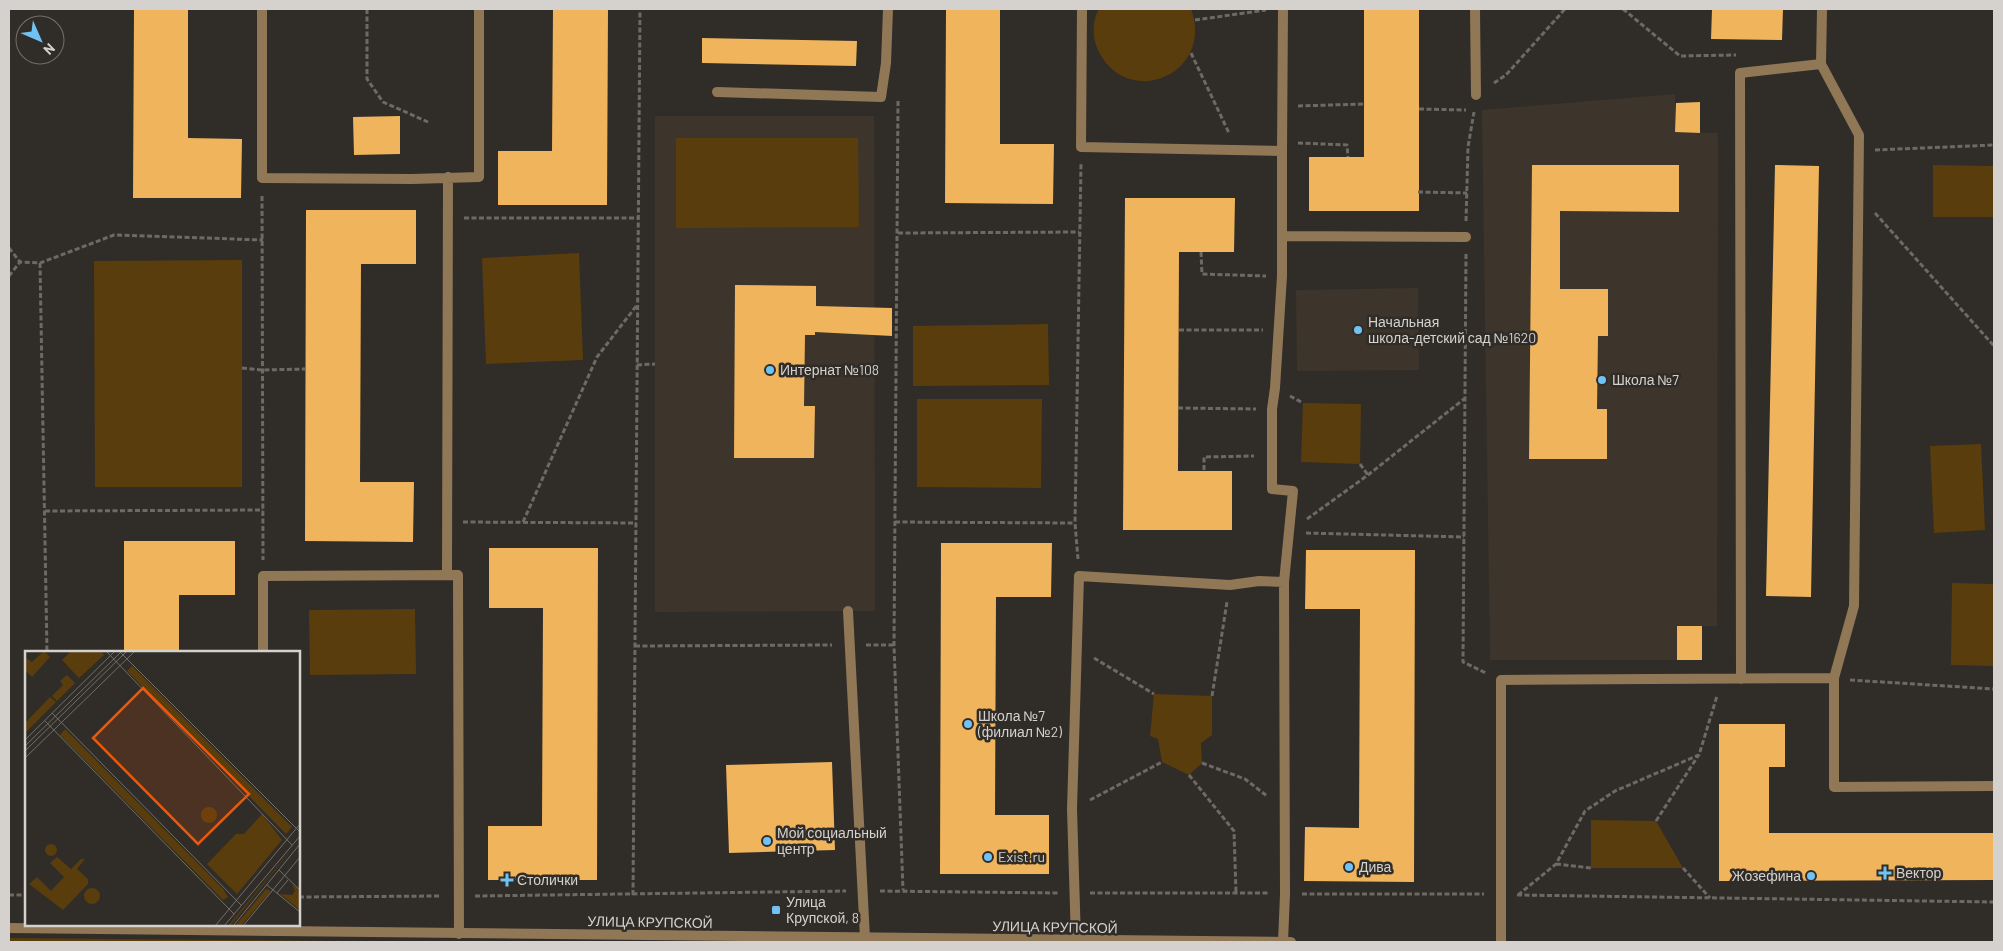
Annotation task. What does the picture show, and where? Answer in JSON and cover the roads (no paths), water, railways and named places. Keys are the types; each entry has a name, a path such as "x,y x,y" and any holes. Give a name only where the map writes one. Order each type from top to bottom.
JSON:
{"street":[{"path":"262,9 262,178 412,179 479,177 479,9"},
{"path":"717,92 881,96 886,63 888,9"},
{"path":"1082,9 1081,147 1237,150 1282,147"},
{"path":"1283,9 1282,276 1272,409 1272,489 1293,491 1284,582 1285,894 1283,942"},
{"path":"1475,9 1476,95"},
{"path":"1822,9 1821,64 1859,135 1854,606 1834,678 1834,786 1994,786"},
{"path":"1741,679 1740,73 1821,64"},
{"path":"447,575 448,177"},
{"path":"1282,236 1466,237"},
{"path":"264,651 263,576 458,574 459,934"},
{"path":"1076,941 1072,809 1079,576 1230,585 1259,581 1284,582"},
{"path":"848,611 865,938"},
{"path":"1501,942 1501,680 1834,678"},
{"name":"УЛИЦА КРУПСКОЙ","path":"9,928 265,928 459,934 1291,942"}],"place":[{"name":"Начальная школа-детский сад №1620","path":"1358,330"},
{"name":"Интернат №108","path":"770,370"},
{"name":"Школа №7","path":"1602,380"},
{"name":"Школа №7 (филиал №2)","path":"968,724"},
{"name":"Мой социальный центр","path":"767,841"},
{"name":"Exist.ru","path":"988,857"},
{"name":"Дива","path":"1349,867"},
{"name":"Вектор","path":"1885,873"},
{"name":"Жозефина","path":"1811,876"},
{"name":"Столички","path":"507,880"},
{"name":"Улица Крупской, 8","path":"776,910"}]}
